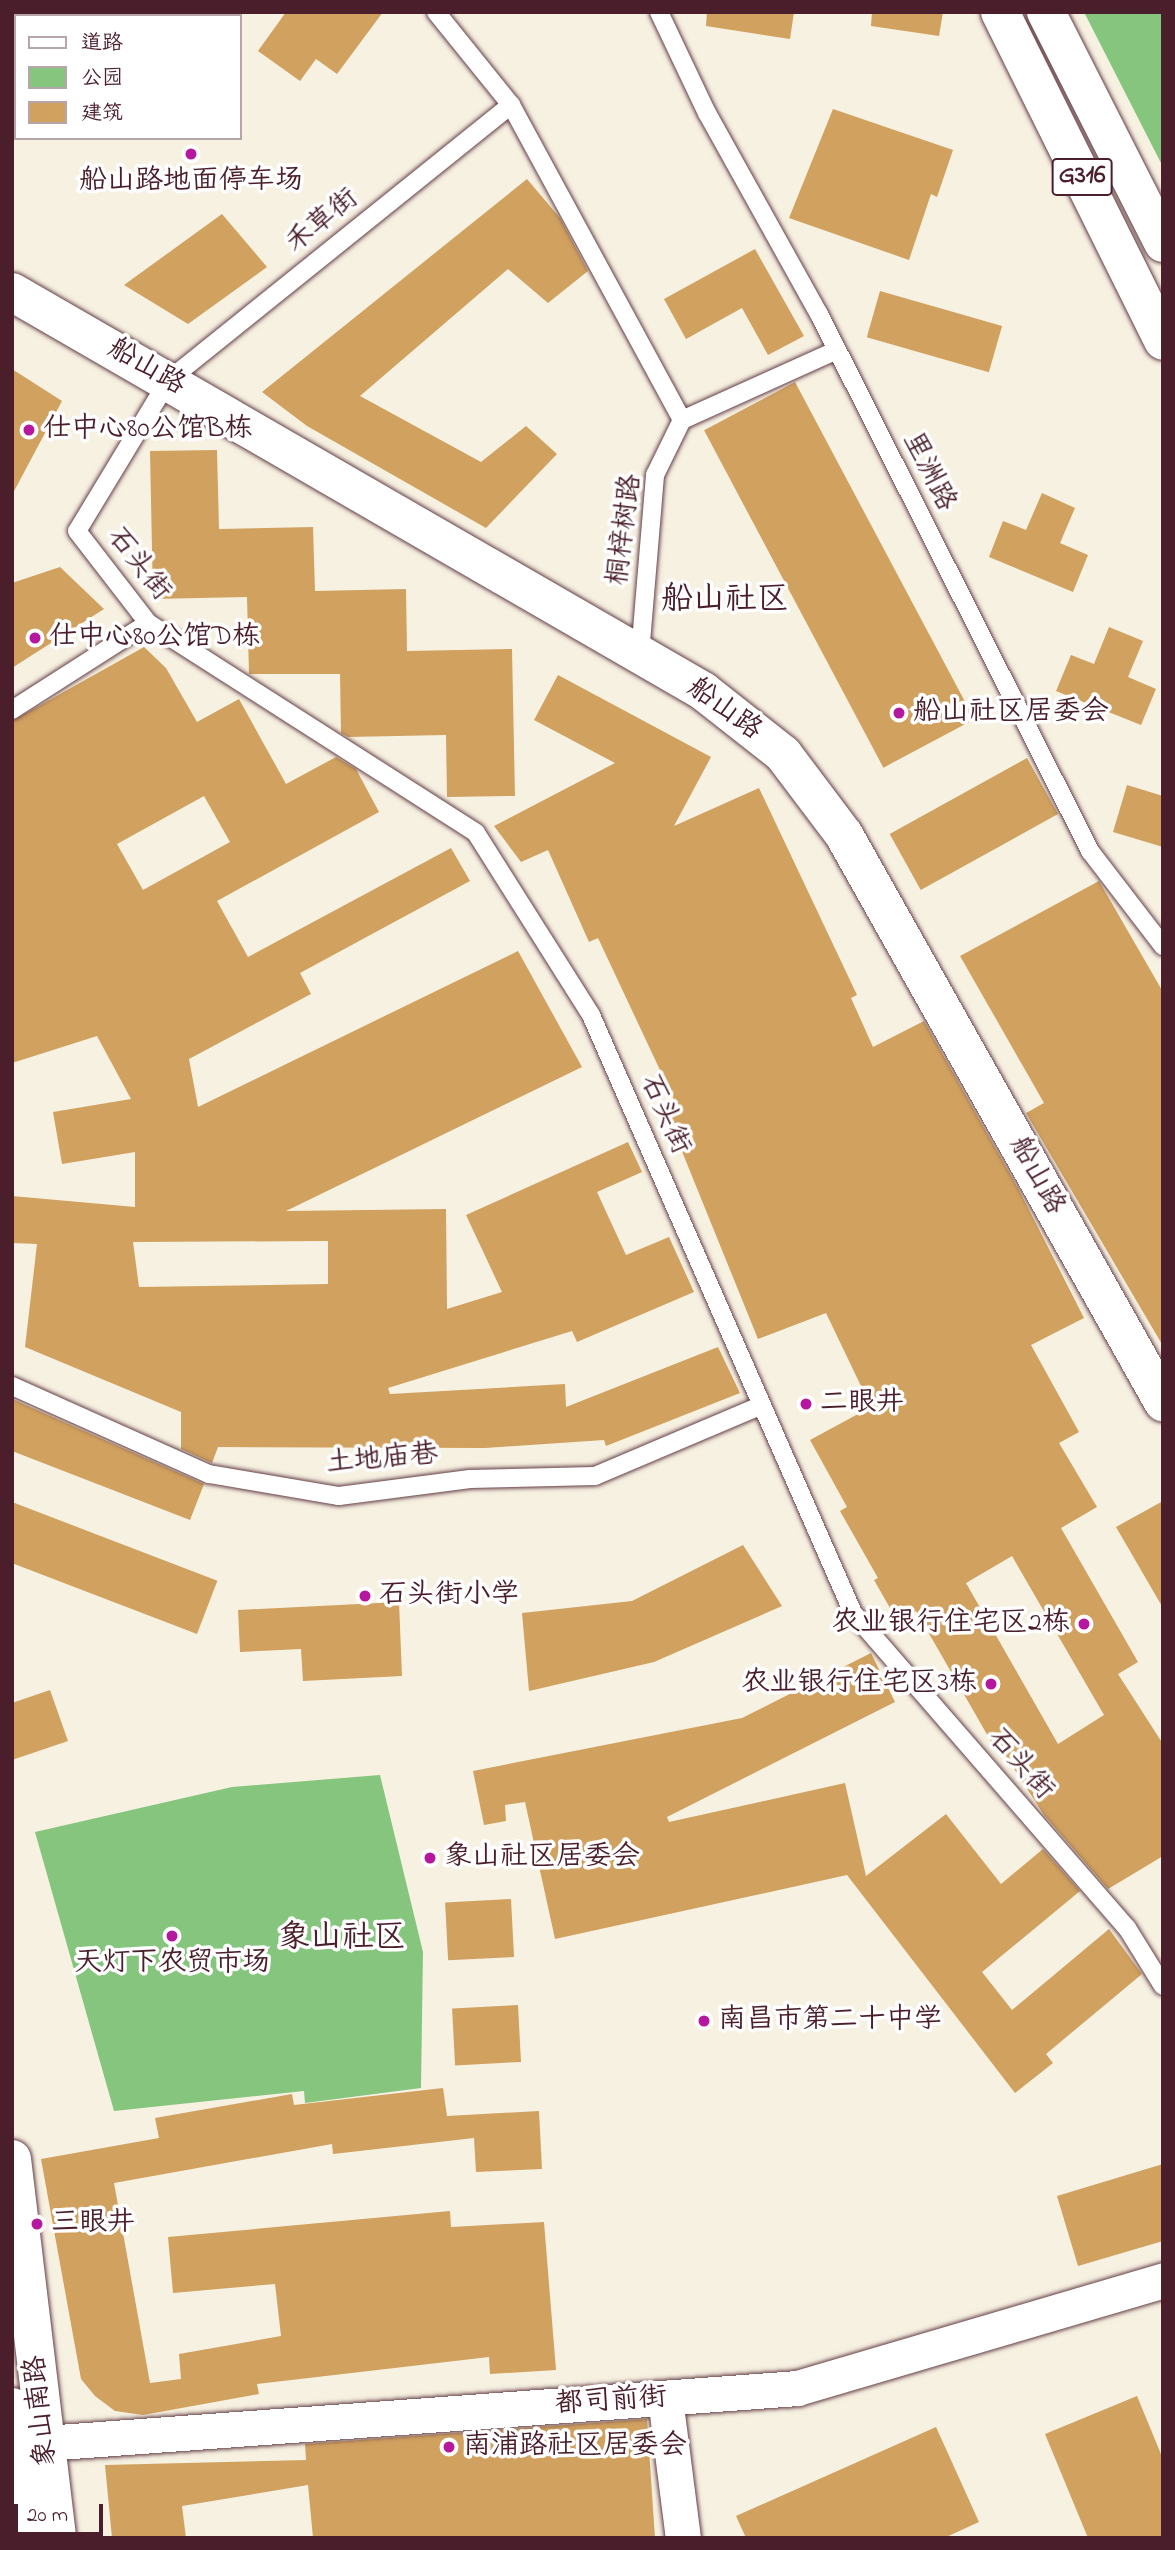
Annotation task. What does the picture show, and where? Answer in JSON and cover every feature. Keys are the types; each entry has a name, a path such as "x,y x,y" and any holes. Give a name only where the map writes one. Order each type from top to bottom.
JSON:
{"street":[{"name":"G316","path":"1000,12 1163,341"},
{"name":"G316","path":"1046,12 1163,243"},
{"name":"船山路","path":"12,292 702,691 783,754 844,835 1163,1402"},
{"name":"象山南路","path":"12,2159 27,2538"},
{"name":"都司前街","path":"24,2446 797,2388 1163,2280"},
{"path":"665,2398 683,2538"},
{"name":"象山南路","path":"12,2407 57,2538"}],"lane":[{"path":"436,12 511,105 682,419 837,350"},
{"name":"里洲路","path":"659,12 707,113 837,350 1090,851 1163,946"},
{"name":"禾草街","path":"168,381 511,105"},
{"name":"石头街","path":"168,381 77,531 148,623 476,833 591,1015 853,1613 1127,1928 1163,1986"},
{"name":"桐梓树路","path":"640,654 655,475 682,419"},
{"path":"12,710 148,623"},
{"name":"土地庙巷","path":"12,1387 209,1474 339,1496 470,1479 595,1476 762,1405"}],"green space":[{"path":"1084,12 1163,12 1163,167"},
{"path":"380,1775 423,1952 421,2088 305,2103 304,2091 114,2111 35,1832 232,1787"}],"building":[{"path":"286,12 383,12 337,74 316,59 300,81 258,51"},
{"path":"707,12 794,12 790,39 706,26"},
{"path":"872,12 943,12 939,36 871,26"},
{"path":"833,109 953,150 937,197 931,194 909,260 789,218"},
{"path":"527,179 560,218 588,271 548,303 508,269 360,396 481,462 526,426 557,454 486,528 307,426 262,392"},
{"path":"222,214 267,267 188,324 124,285"},
{"path":"755,249 804,336 768,355 742,308 686,339 664,299"},
{"path":"880,291 1002,326 989,372 867,337"},
{"name":"仕中心80公馆B栋","path":"12,369 62,401 12,495"},
{"path":"795,382 974,719 883,768 704,430"},
{"path":"217,450 219,529 313,527 315,591 406,589 407,651 512,649 515,796 447,797 446,735 348,737 341,733 340,674 249,674 247,597 153,599 150,451"},
{"path":"1042,493 1075,508 1060,543 1088,555 1073,592 989,557 1003,521 1026,530"},
{"name":"仕中心80公馆D栋","path":"60,567 104,609 12,668 12,583"},
{"path":"1109,627 1143,641 1128,677 1156,689 1141,725 1056,691 1071,655 1094,664"},
{"path":"144,647 166,668 197,722 239,699 286,784 336,757 356,769 379,812 217,901 248,957 451,848 470,881 300,973 311,994 189,1059 198,1107 518,951 582,1067 286,1211 446,1209 447,1309 502,1292 466,1215 628,1142 642,1172 597,1192 626,1255 669,1237 694,1292 577,1342 572,1331 388,1388 390,1394 565,1384 566,1407 718,1347 740,1393 606,1446 604,1440 485,1448 218,1447 212,1463 181,1449 181,1412 25,1347 37,1244 12,1243 12,1196 135,1207 135,1152 62,1164 53,1112 131,1099 97,1036 12,1063 12,721","holes":["204,796 230,842 143,890 117,844","328,1241 328,1284 139,1287 133,1242"]},
{"path":"558,675 711,757 674,826 759,788 857,995 851,998 873,1047 924,1021 1019,1190 1084,1318 1031,1345 1079,1432 1059,1443 1097,1507 1061,1528 1138,1662 1118,1674 1163,1744 1163,1856 1108,1889 1044,1815 1000,1747 996,1750 916,1611 898,1622 874,1580 878,1578 840,1511 847,1507 810,1440 871,1407 826,1313 758,1339 664,1107 675,1102 598,938 589,942 548,850 521,862 494,826 615,763 534,720","holes":["1012,1556 1104,1715 1058,1744 966,1583"]},
{"path":"1027,758 1058,814 921,890 890,834"},
{"path":"1127,785 1163,796 1163,847 1113,832"},
{"path":"1099,881 1163,992 1163,1346 1026,1113 1044,1103 960,956"},
{"path":"12,1399 204,1484 190,1520 12,1451"},
{"path":"1163,1501 1163,1608 1116,1527"},
{"path":"12,1502 217,1581 197,1634 12,1563"},
{"path":"743,1545 782,1606 654,1662 529,1691 522,1613 632,1601"},
{"path":"399,1602 402,1676 303,1681 301,1649 240,1652 238,1610"},
{"path":"871,1653 895,1702 667,1817 669,1822 845,1783 866,1876 946,1814 1001,1884 1043,1849 1080,1891 982,1972 1012,2010 1109,1929 1142,1974 1046,2054 1053,2063 1015,2093 847,1875 555,1939 525,1802 505,1805 506,1821 484,1825 473,1771 742,1718"},
{"path":"50,1690 68,1741 12,1760 12,1703"},
{"path":"511,1899 514,1957 448,1960 445,1902"},
{"path":"518,2005 521,2062 455,2065 452,2008"},
{"path":"443,2088 447,2116 539,2111 542,2169 476,2172 474,2138 333,2154 332,2144 114,2183 150,2383 181,2379 179,2354 281,2336 275,2284 173,2293 168,2237 450,2211 451,2227 544,2222 556,2370 490,2374 489,2357 257,2384 259,2394 143,2415 115,2411 95,2396 81,2379 41,2159 159,2138 155,2118 292,2094 294,2105"},
{"path":"1163,2164 1163,2241 1078,2266 1057,2196"},
{"path":"1137,2396 1163,2459 1163,2538 1088,2538 1045,2434"},
{"path":"647,2419 655,2538 313,2538 308,2485 182,2506 186,2538 112,2538 105,2465 306,2460 305,2444"},
{"path":"936,2427 979,2522 944,2538 746,2538 736,2516"}],"place":[{"name":"船山路地面停车场","path":"191,154"},
{"name":"仕中心80公馆B栋","path":"29,430"},
{"name":"仕中心80公馆D栋","path":"35,638"},
{"name":"船山社区居委会","path":"899,713"},
{"name":"二眼井","path":"806,1404"},
{"name":"石头街小学","path":"365,1596"},
{"name":"农业银行住宅区2栋","path":"1084,1624"},
{"name":"农业银行住宅区3栋","path":"991,1684"},
{"name":"象山社区居委会","path":"430,1858"},
{"name":"天灯下农贸市场","path":"172,1936"},
{"name":"南昌市第二十中学","path":"704,2021"},
{"name":"三眼井","path":"37,2224"},
{"name":"南浦路社区居委会","path":"449,2447"}],"district":[{"name":"船山社区","path":"725,601"},
{"name":"象山社区","path":"342,1939"}]}
